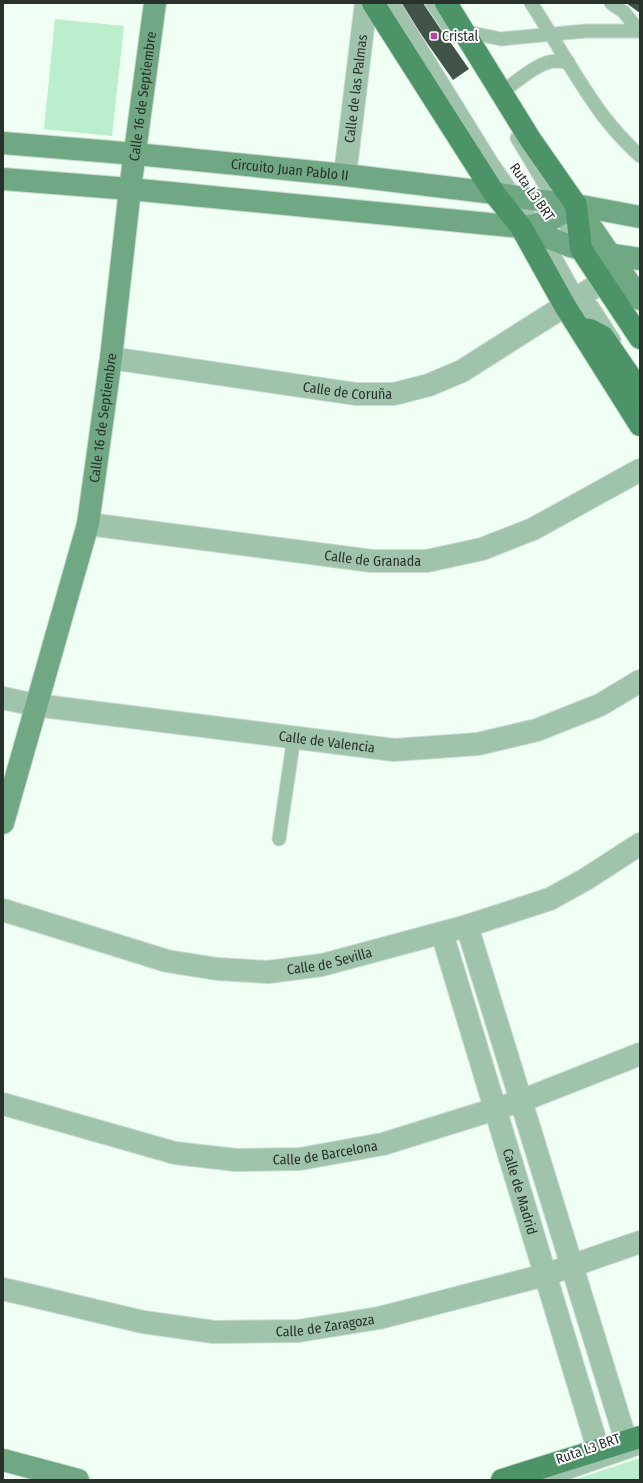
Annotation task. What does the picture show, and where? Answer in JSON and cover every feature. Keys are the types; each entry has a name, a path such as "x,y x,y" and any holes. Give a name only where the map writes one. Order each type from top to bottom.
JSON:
{"main road":[{"name":"Calle 16 de Septiembre","path":"3,823 35,705 88,524 155,3"},
{"path":"373,3 494,192 533,230 595,284 640,338"},
{"path":"446,3 530,139 565,207 595,284 589,331 640,425"},
{"name":"Circuito Juan Pablo II","path":"3,143 136,154 494,192 565,207 640,218"},
{"path":"3,179 130,189 533,230 579,246 595,284"},
{"path":"533,230 554,219 565,207"},
{"path":"565,207 595,284 640,299"},
{"path":"595,284 640,259"},
{"path":"589,331 603,337 640,392"},
{"path":"502,1480 598,1449 635,1442"},
{"path":"3,1460 78,1480"}],"street":[{"name":"Calle de las Palmas","path":"345,175 366,3"},
{"name":"Calle de Coruña","path":"110,358 356,394 394,394 429,385 462,371 595,284"},
{"name":"Calle de Granada","path":"88,524 372,561 427,561 482,549 533,529 640,470"},
{"name":"Calle de Valencia","path":"3,698 35,705 394,750 478,744 537,730 600,705 640,681"},
{"name":"Calle de Sevilla","path":"3,910 167,961 224,970 268,972 322,966 467,926 550,899 586,880 640,844"},
{"name":"Calle de Madrid","path":"467,926 572,1266 635,1442"},
{"name":"Calle de Madrid","path":"442,933 598,1449"},
{"name":"Calle de Barcelona","path":"3,1104 175,1152 236,1160 300,1160 383,1144 521,1101 640,1054"},
{"name":"Calle de Zaragoza","path":"3,1289 143,1322 214,1332 298,1331 379,1318 545,1275 640,1242"}],"lane":[{"name":"Ruta L3 BRT","path":"393,3 492,163 518,197 533,230"},
{"path":"432,3 565,207"},
{"path":"531,3 604,118 640,156"},
{"path":"612,3 624,12 639,31"},
{"path":"463,31 501,39 552,34 639,31"},
{"path":"502,92 538,66 547,62 568,62"},
{"path":"595,284 640,328"},
{"path":"595,284 640,349"},
{"path":"595,284 640,378"},
{"path":"589,331 640,401"},
{"path":"279,839 294,737"},
{"name":"Ruta L3 BRT","path":"546,1480 635,1442"}],"green space":[{"path":"55,19 124,26 112,136 44,129"},
{"path":"640,1458 640,1480 573,1480"}],"building":[{"name":"Cristal","path":"399,3 423,3 469,69 453,80"},
{"path":"626,3 640,3 640,13"}],"place":[{"name":"Cristal","path":"434,36"}]}
